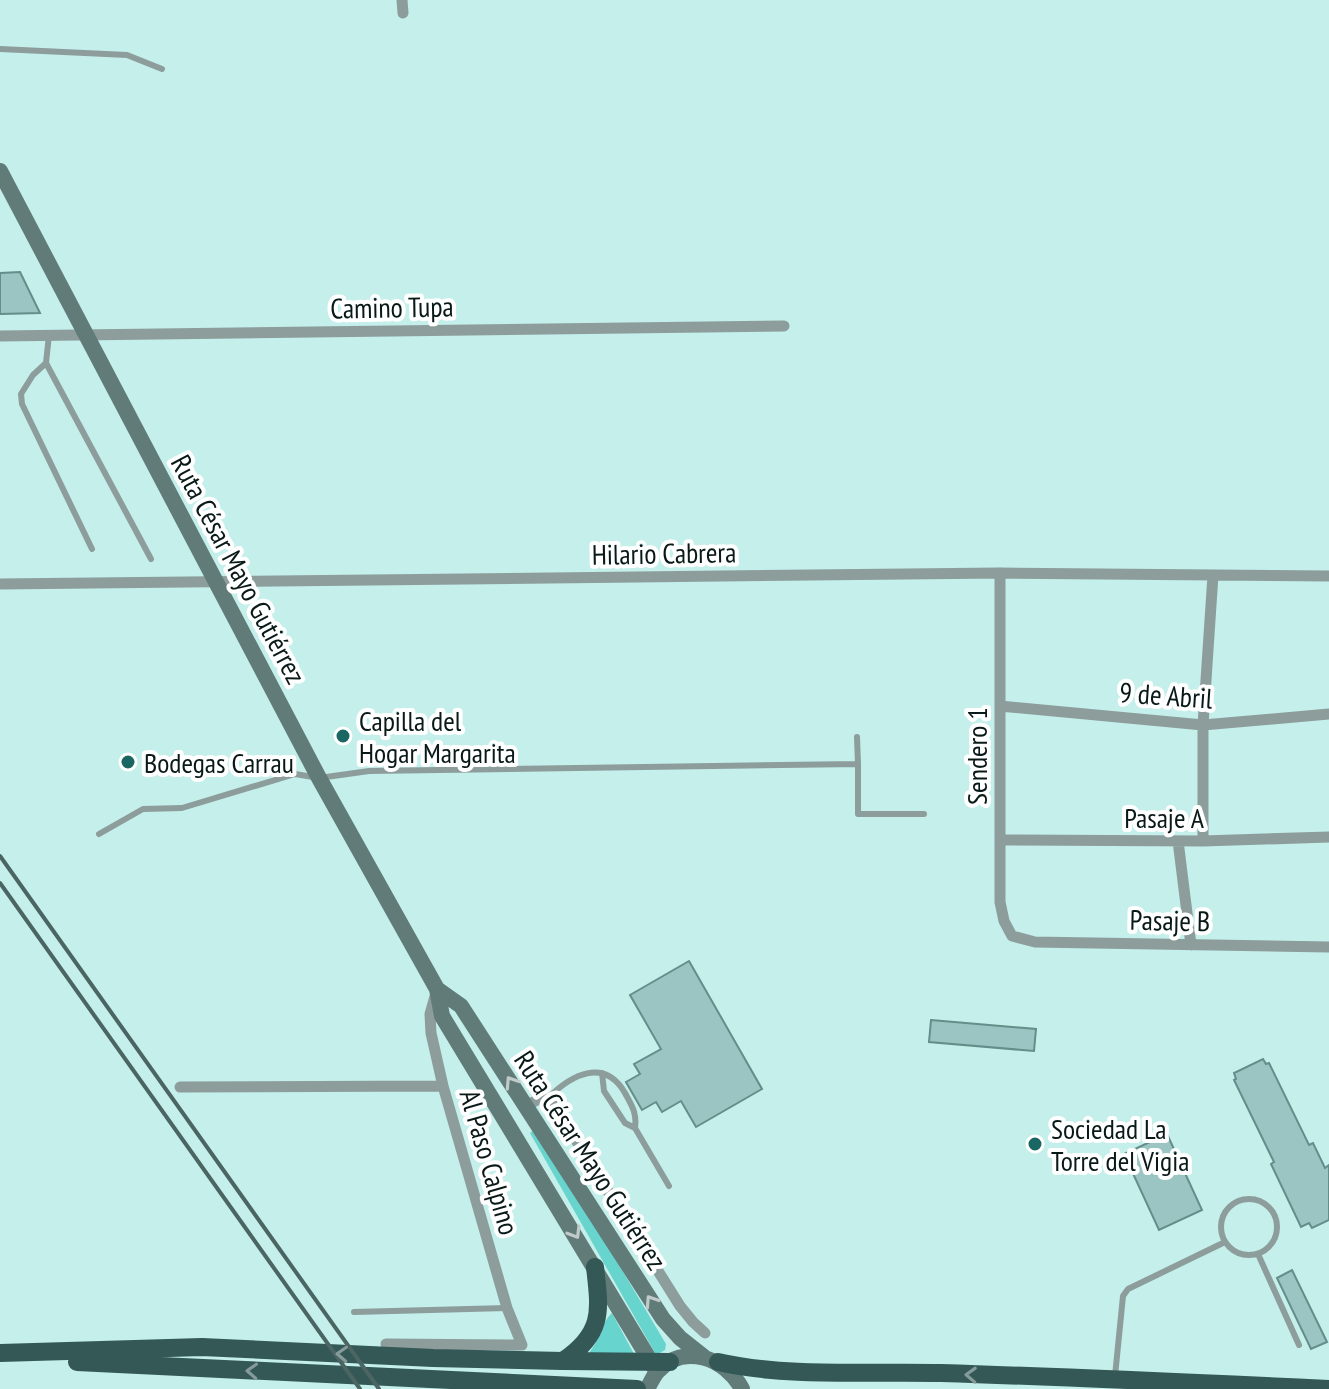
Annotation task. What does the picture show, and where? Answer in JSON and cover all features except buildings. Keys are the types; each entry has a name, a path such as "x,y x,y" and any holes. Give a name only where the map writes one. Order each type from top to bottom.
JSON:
{"highway":[{"path":"563,1361 576,1352 594,1328 600,1310 595,1267"},
{"path":"0,1355 202,1347 660,1366"},
{"path":"0,1355 637,1389"},
{"path":"711,1360 747,1369 1114,1379 1329,1389"}],"main road":[{"name":"Ruta César Mayo Gutiérrez","path":"0,171 319,778 437,989 442,1016 595,1267 660,1366"},
{"name":"Ruta César Mayo Gutiérrez","path":"437,989 461,1006 663,1319 680,1338 738,1382"},
{"path":"647,1389 660,1366 687,1357 711,1360"}],"street":[{"path":"402,0 403,13"},
{"name":"Camino Tupa","path":"0,336 784,326"},
{"name":"Hilario Cabrera","path":"0,584 1000,573 1329,576"},
{"name":"Sendero 1","path":"1000,573 1000,902 1004,921 1012,936"},
{"path":"1203,841 1203,725 1213,575"},
{"name":"9 de Abril","path":"1000,706 1203,725 1329,714"},
{"name":"Pasaje A","path":"1000,840 1203,841 1329,837"},
{"path":"1178,841 1191,945"},
{"name":"Pasaje B","path":"1012,936 1035,942 1329,947"},
{"name":"Al Paso Calpino","path":"386,1344 522,1345 507,1308 443,1086 431,1033 430,1014 437,989"},
{"path":"180,1087 443,1086"},
{"path":"526,1106 539,1099 547,1099 554,1105 680,1306 705,1333"}],"lane":[{"path":"0,49 127,55 162,69"},
{"path":"49,335 46,363 151,559"},
{"path":"46,363 33,375 21,394 22,404 92,549"},
{"path":"857,737 858,814 924,814"},
{"path":"99,834 143,809 182,808 295,774 319,778 369,771 858,764"},
{"path":"547,1099 581,1074 602,1073 618,1081 636,1115 635,1128"},
{"path":"602,1073 604,1091 625,1123 635,1128 669,1186"},
{"path":"1253,1199 1263,1203 1276,1219 1274,1240 1258,1254 1245,1255 1234,1251 1225,1242 1221,1221 1233,1204 1253,1199"},
{"path":"1114,1379 1123,1296 1128,1289 1225,1242"},
{"path":"1258,1254 1299,1345"},
{"path":"354,1312 507,1308"}],"shaded area":[{"path":"534,1130 591,1218 666,1344 665,1350 655,1353 530,1133"},
{"path":"612,1313 634,1354 589,1353"}],"railway":[{"path":"0,856 379,1389"},
{"path":"0,883 360,1389"}],"place":[{"name":"Capilla del Hogar Margarita","path":"343,736"},
{"name":"Bodegas Carrau","path":"128,762"},
{"name":"Sociedad La Torre del Vigia","path":"1035,1144"}]}
